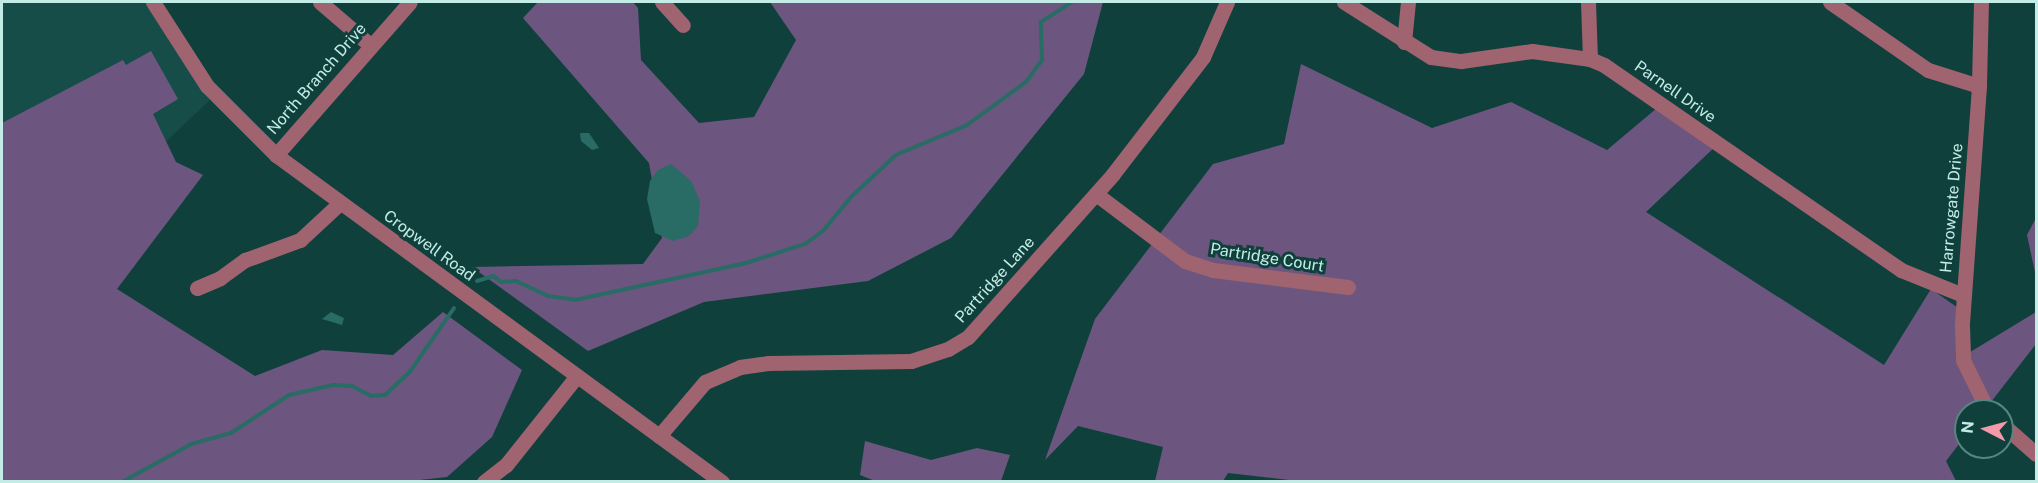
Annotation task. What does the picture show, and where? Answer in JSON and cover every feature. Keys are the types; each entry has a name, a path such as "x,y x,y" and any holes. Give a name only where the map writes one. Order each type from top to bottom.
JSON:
{"street":[{"name":"Cropwell Road","path":"153,2 207,86 276,155 722,482"},
{"path":"320,2 369,45"},
{"name":"North Branch Drive","path":"276,155 369,45 410,2"},
{"path":"662,2 683,25"},
{"name":"Partridge Lane","path":"659,436 705,382 740,367 768,363 890,363 948,349 982,322 1095,194 1203,57 1227,2"},
{"name":"Parnell Drive","path":"1344,2 1404,42 1445,60 1532,51 1590,59 1627,80 1901,270 1963,296"},
{"path":"1404,42 1408,2"},
{"path":"1588,2 1590,59"},
{"path":"1830,2 1928,70 1979,86"},
{"name":"Harrowgate Drive","path":"1981,2 1979,86 1963,296 1963,360 1982,399"},
{"name":"Partridge Court","path":"1095,194 1185,261 1213,270 1348,287"},
{"path":"197,288 220,278 245,260 300,240 340,203"},
{"path":"484,482 506,465 576,377"},
{"path":"2014,434 2037,454"}],"shaded area":[{"path":"2,2 153,2 215,95 47,255 2,273"},
{"path":"538,2 633,2 638,8 641,60 699,123 754,117 796,40 770,2 1103,2 1084,74 951,238 868,281 704,302 588,351 472,267 643,264 662,238 649,163 523,18"},
{"path":"151,51 178,99 153,114 176,162 203,175 117,289 255,376 322,350 393,355 443,312 522,370 492,437 447,477 401,482 2,481 2,123 123,60 126,65"},
{"path":"1301,64 1432,128 1511,102 1607,150 1663,103 1719,143 1646,212 1884,365 1931,289 1961,310 1962,357 2036,312 2036,344 1993,399 1954,399 1954,451 1946,461 1956,481 1306,482 1228,473 1223,481 1155,481 1163,447 1078,426 1045,460 1095,319 1213,164 1284,144"},
{"path":"580,133 589,133 599,148 592,150 581,141"},
{"path":"671,164 691,181 700,201 698,226 689,236 673,241 655,233 647,199 650,181 658,170"},
{"path":"2036,218 2036,277 2027,235"},
{"path":"331,312 344,318 342,325 322,319"},
{"path":"865,441 931,460 977,448 1010,455 1001,481 875,481 860,475"}],"waterway":[{"path":"477,281 493,276 501,282 516,281 548,296 575,300 746,263 805,244 823,231 852,196 896,155 967,125 1026,82 1042,60 1041,22 1072,2"},
{"path":"122,482 191,444 231,433 289,395 333,385 352,386 371,396 385,395 409,373 454,308"}]}
